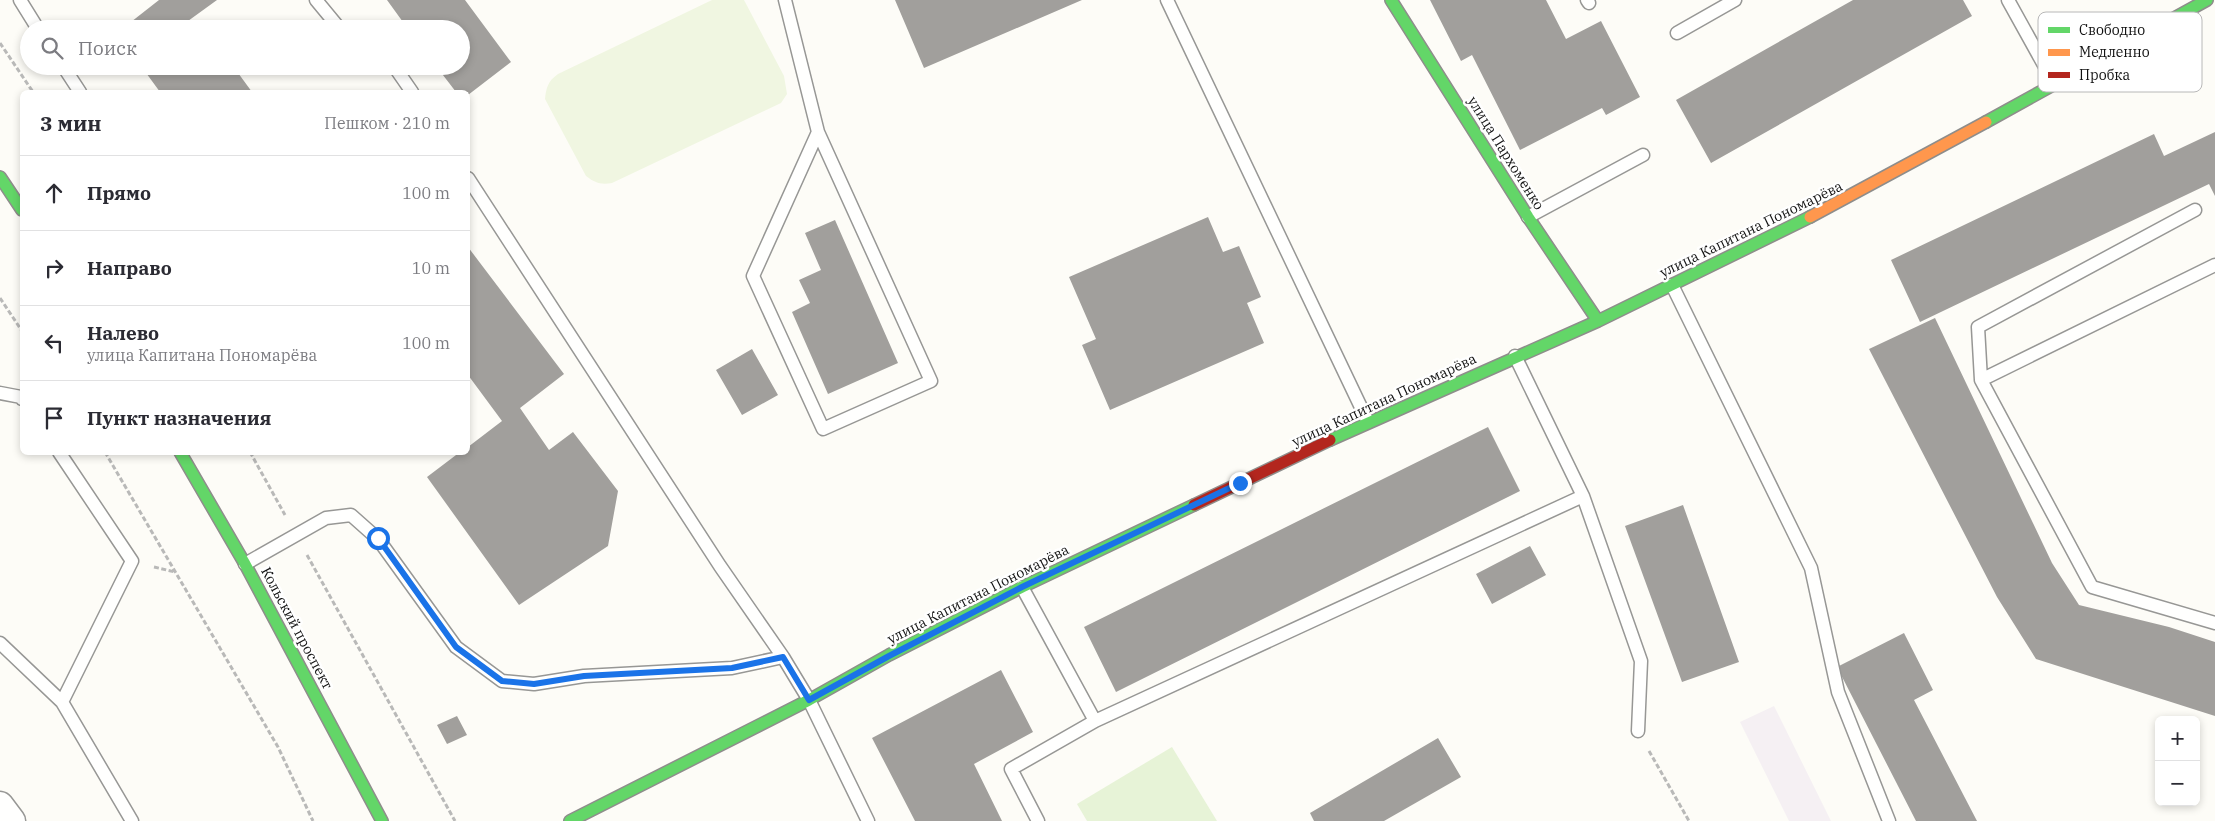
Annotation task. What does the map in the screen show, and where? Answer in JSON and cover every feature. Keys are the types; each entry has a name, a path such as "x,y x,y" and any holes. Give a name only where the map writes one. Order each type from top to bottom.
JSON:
{"street":[{"name":"улица Пархоменко","path":"1391,0 1528,217 1598,321"},
{"name":"улица Капитана Пономарёва","path":"2185,12 2207,0"},
{"name":"улица Капитана Пономарёва","path":"570,821 809,700 1022,587 1368,422 1598,321 1847,199 2038,92"},
{"path":"0,177 20,207"},
{"name":"Кольский проспект","path":"182,455 245,564 382,821"},
{"path":"0,805 12,821"}],"lane":[{"path":"20,0 32,20"},
{"path":"316,0 331,20"},
{"path":"785,0 818,132 931,381 823,429 753,276 818,132"},
{"path":"1167,0 1368,422"},
{"path":"1677,33 1735,0"},
{"path":"2008,0 2038,54"},
{"path":"69,75 79,90"},
{"path":"400,75 411,90"},
{"path":"1528,217 1643,155"},
{"path":"470,181 720,566 783,657 809,700 868,821"},
{"path":"2195,210 1978,327 1981,380 2092,587 2215,623"},
{"path":"1981,380 2215,265"},
{"path":"1672,285 1811,568 1838,692 1889,821"},
{"path":"1515,356 1583,496 1641,661 1638,730"},
{"path":"0,393 20,397"},
{"path":"61,455 132,561 62,702"},
{"path":"1038,821 1011,769 1095,721 1583,496"},
{"path":"245,564 326,518 351,515 378,538 456,647 502,681 534,684 584,676 732,668 783,657"},
{"path":"1022,587 1095,721"},
{"path":"0,644 62,702 132,821"}],"path":[{"path":"0,43 20,73"},
{"path":"22,75 32,90"},
{"path":"0,298 20,328"},
{"path":"107,455 278,747 313,821"},
{"path":"252,455 455,821"},
{"path":"1638,730 1667,786 1689,821"}],"shaded area":[{"path":"1774,706 1831,821 1789,821 1740,722"}],"green space":[{"path":"712,0 744,0 784,76 787,94 781,103 612,183 601,184 586,176 545,99 550,82 558,74"},
{"path":"1172,747 1217,821 1087,821 1077,804"}],"building":[{"path":"159,0 217,0 189,20 133,20"},
{"path":"387,0 465,0 511,62 470,93 470,90 454,90 443,75 470,75 470,20 401,20"},
{"path":"895,0 1082,0 924,68"},
{"path":"1430,0 1546,0 1566,39 1601,21 1640,97 1606,115 1602,108 1520,150 1472,55 1461,61"},
{"path":"1853,0 1963,0 1972,16 1711,163 1676,100"},
{"path":"148,75 240,75 251,90 159,90"},
{"path":"2215,132 2215,196 2209,184 1920,322 1891,260 2154,134 2164,156"},
{"path":"1208,217 1223,252 1239,246 1261,297 1247,303 1264,343 1110,410 1082,345 1096,339 1069,277"},
{"path":"835,220 898,363 828,394 792,312 810,303 799,280 821,270 805,233"},
{"path":"470,250 564,374 520,408 549,450 573,432 618,491 608,546 519,605 427,477 456,455 470,455 470,445 502,421 470,378"},
{"path":"1935,318 2052,563 2079,605 2169,627 2215,642 2215,716 2036,659 1997,597 1869,349"},
{"path":"752,349 778,395 742,415 716,370"},
{"path":"1488,427 1520,491 1116,692 1084,627"},
{"path":"1683,505 1739,662 1682,682 1625,526"},
{"path":"1530,546 1546,575 1492,604 1476,574"},
{"path":"1904,633 1933,690 1914,700 1977,821 1916,821 1837,667"},
{"path":"1001,670 1033,732 974,764 1002,821 915,821 872,738"},
{"path":"457,716 467,735 447,744 437,725"},
{"path":"1438,738 1461,777 1384,821 1314,821 1310,813"}],"traffic: fast":[{"path":"1391,0 1528,217 1598,321"},
{"path":"2185,12 2207,0"},
{"path":"1986,122 2040,92"},
{"path":"0,177 20,207"},
{"path":"1330,440 1598,321 1810,217"},
{"path":"182,455 245,564 382,821"},
{"path":"570,821 809,700 889,655 1022,587 1194,505"}],"traffic: slow":[{"path":"1810,217 1986,122"}],"traffic: jam":[{"path":"1194,505 1330,440"}],"route":[{"path":"378,538 456,647 502,681 534,684 584,676 732,668 783,657 809,700 1022,587 1240,483"}]}
